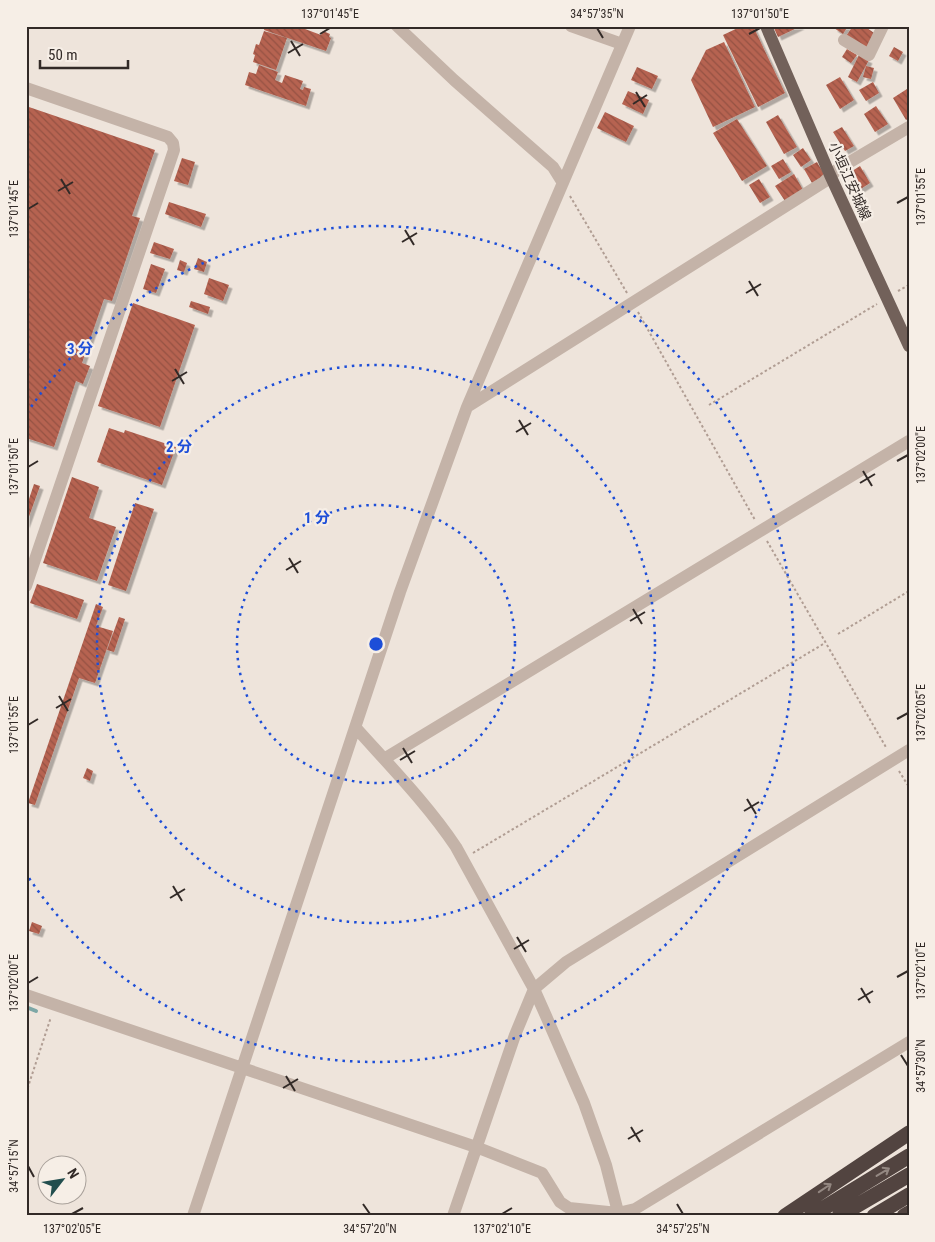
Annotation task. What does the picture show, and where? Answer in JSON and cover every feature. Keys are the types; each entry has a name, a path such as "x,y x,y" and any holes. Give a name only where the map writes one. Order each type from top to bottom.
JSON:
{"highway":[{"path":"785,1216 909,1133"},
{"path":"811,1216 909,1156"},
{"path":"839,1216 909,1175"},
{"path":"874,1216 909,1195"},
{"path":"904,1216 909,1213"}],"main road":[{"name":"小垣江安城線","path":"766,26 830,176 909,346"}],"street":[{"path":"397,26 454,80 553,167 562,185"},
{"path":"572,26 622,44"},
{"path":"193,1216 400,592 467,406 630,26"},
{"path":"844,40 869,55 883,26"},
{"path":"26,88 168,137 173,142 174,150 29,567 26,586"},
{"path":"467,406 824,182 838,169 909,127"},
{"path":"384,759 909,441"},
{"path":"356,728 446,834 462,859 534,989 584,1103 606,1165 619,1214"},
{"path":"454,1216 515,1035 534,989 566,962 909,750"},
{"path":"26,995 476,1147 542,1173 560,1202 569,1208 619,1214 634,1208 909,1042"}],"path":[{"path":"562,185 573,198 761,531 909,787"},
{"path":"708,406 909,285"},
{"path":"838,634 909,591"},
{"path":"462,859 825,642"},
{"path":"26,1093 55,1005"}],"building":[{"path":"265,26 297,26 321,35 323,31 330,34 329,37 331,38 326,51 264,30"},
{"path":"742,26 753,26 785,93 758,107 723,35"},
{"path":"773,26 801,26 778,37"},
{"path":"835,26 848,26 843,34 834,28"},
{"path":"853,26 864,26 877,35 867,50 846,36"},
{"path":"264,31 287,38 276,70 253,62 256,44 259,45"},
{"path":"724,42 755,107 713,127 691,80 706,50"},
{"path":"894,47 903,52 898,61 889,56"},
{"path":"847,49 857,55 851,63 842,57"},
{"path":"859,55 869,60 857,82 848,77"},
{"path":"259,65 278,72 275,80 282,83 285,75 303,81 300,89 303,90 304,87 311,89 306,106 245,85 249,72 256,74"},
{"path":"866,66 874,68 871,79 863,77"},
{"path":"637,67 658,76 652,89 631,80"},
{"path":"840,77 854,100 840,109 826,85"},
{"path":"873,82 879,93 866,101 859,90"},
{"path":"907,89 909,92 909,118 906,120 893,98"},
{"path":"628,91 649,100 643,114 622,104"},
{"path":"26,106 155,150 132,216 140,218 112,301 104,299 82,363 90,366 83,384 76,381 54,447 26,438"},
{"path":"876,106 888,124 875,132 864,114"},
{"path":"605,112 634,126 626,142 597,128"},
{"path":"778,115 797,147 784,154 766,122"},
{"path":"737,119 767,166 742,181 713,133"},
{"path":"842,127 854,146 845,151 833,132"},
{"path":"803,148 811,160 801,167 793,155"},
{"path":"182,158 195,162 188,185 174,181"},
{"path":"783,159 791,172 779,179 771,166"},
{"path":"817,162 825,176 812,183 804,169"},
{"path":"860,166 870,183 859,190 849,173"},
{"path":"794,174 803,190 785,201 775,186"},
{"path":"759,179 770,197 760,203 749,185"},
{"path":"169,202 206,214 201,227 165,214"},
{"path":"154,242 174,249 170,259 150,253"},
{"path":"198,258 207,262 204,272 194,269"},
{"path":"180,260 187,263 184,272 177,270"},
{"path":"151,264 165,269 156,293 143,289"},
{"path":"209,278 229,285 223,301 204,294"},
{"path":"191,301 210,307 208,314 189,307"},
{"path":"133,303 195,325 160,427 98,406"},
{"path":"109,428 124,433 125,430 176,447 162,485 97,462"},
{"path":"72,477 99,487 89,518 116,527 97,581 43,563"},
{"path":"34,484 40,486 26,525 26,508"},
{"path":"135,503 154,509 126,591 108,585"},
{"path":"37,584 84,600 77,619 30,603"},
{"path":"96,604 103,607 96,626 113,631 95,683 79,678 35,805 28,803"},
{"path":"119,617 125,619 114,652 107,650"},
{"path":"87,768 93,771 90,781 83,778"},
{"path":"32,922 42,926 39,934 29,931"}],"waterway":[{"path":"26,1007 36,1011"}]}
